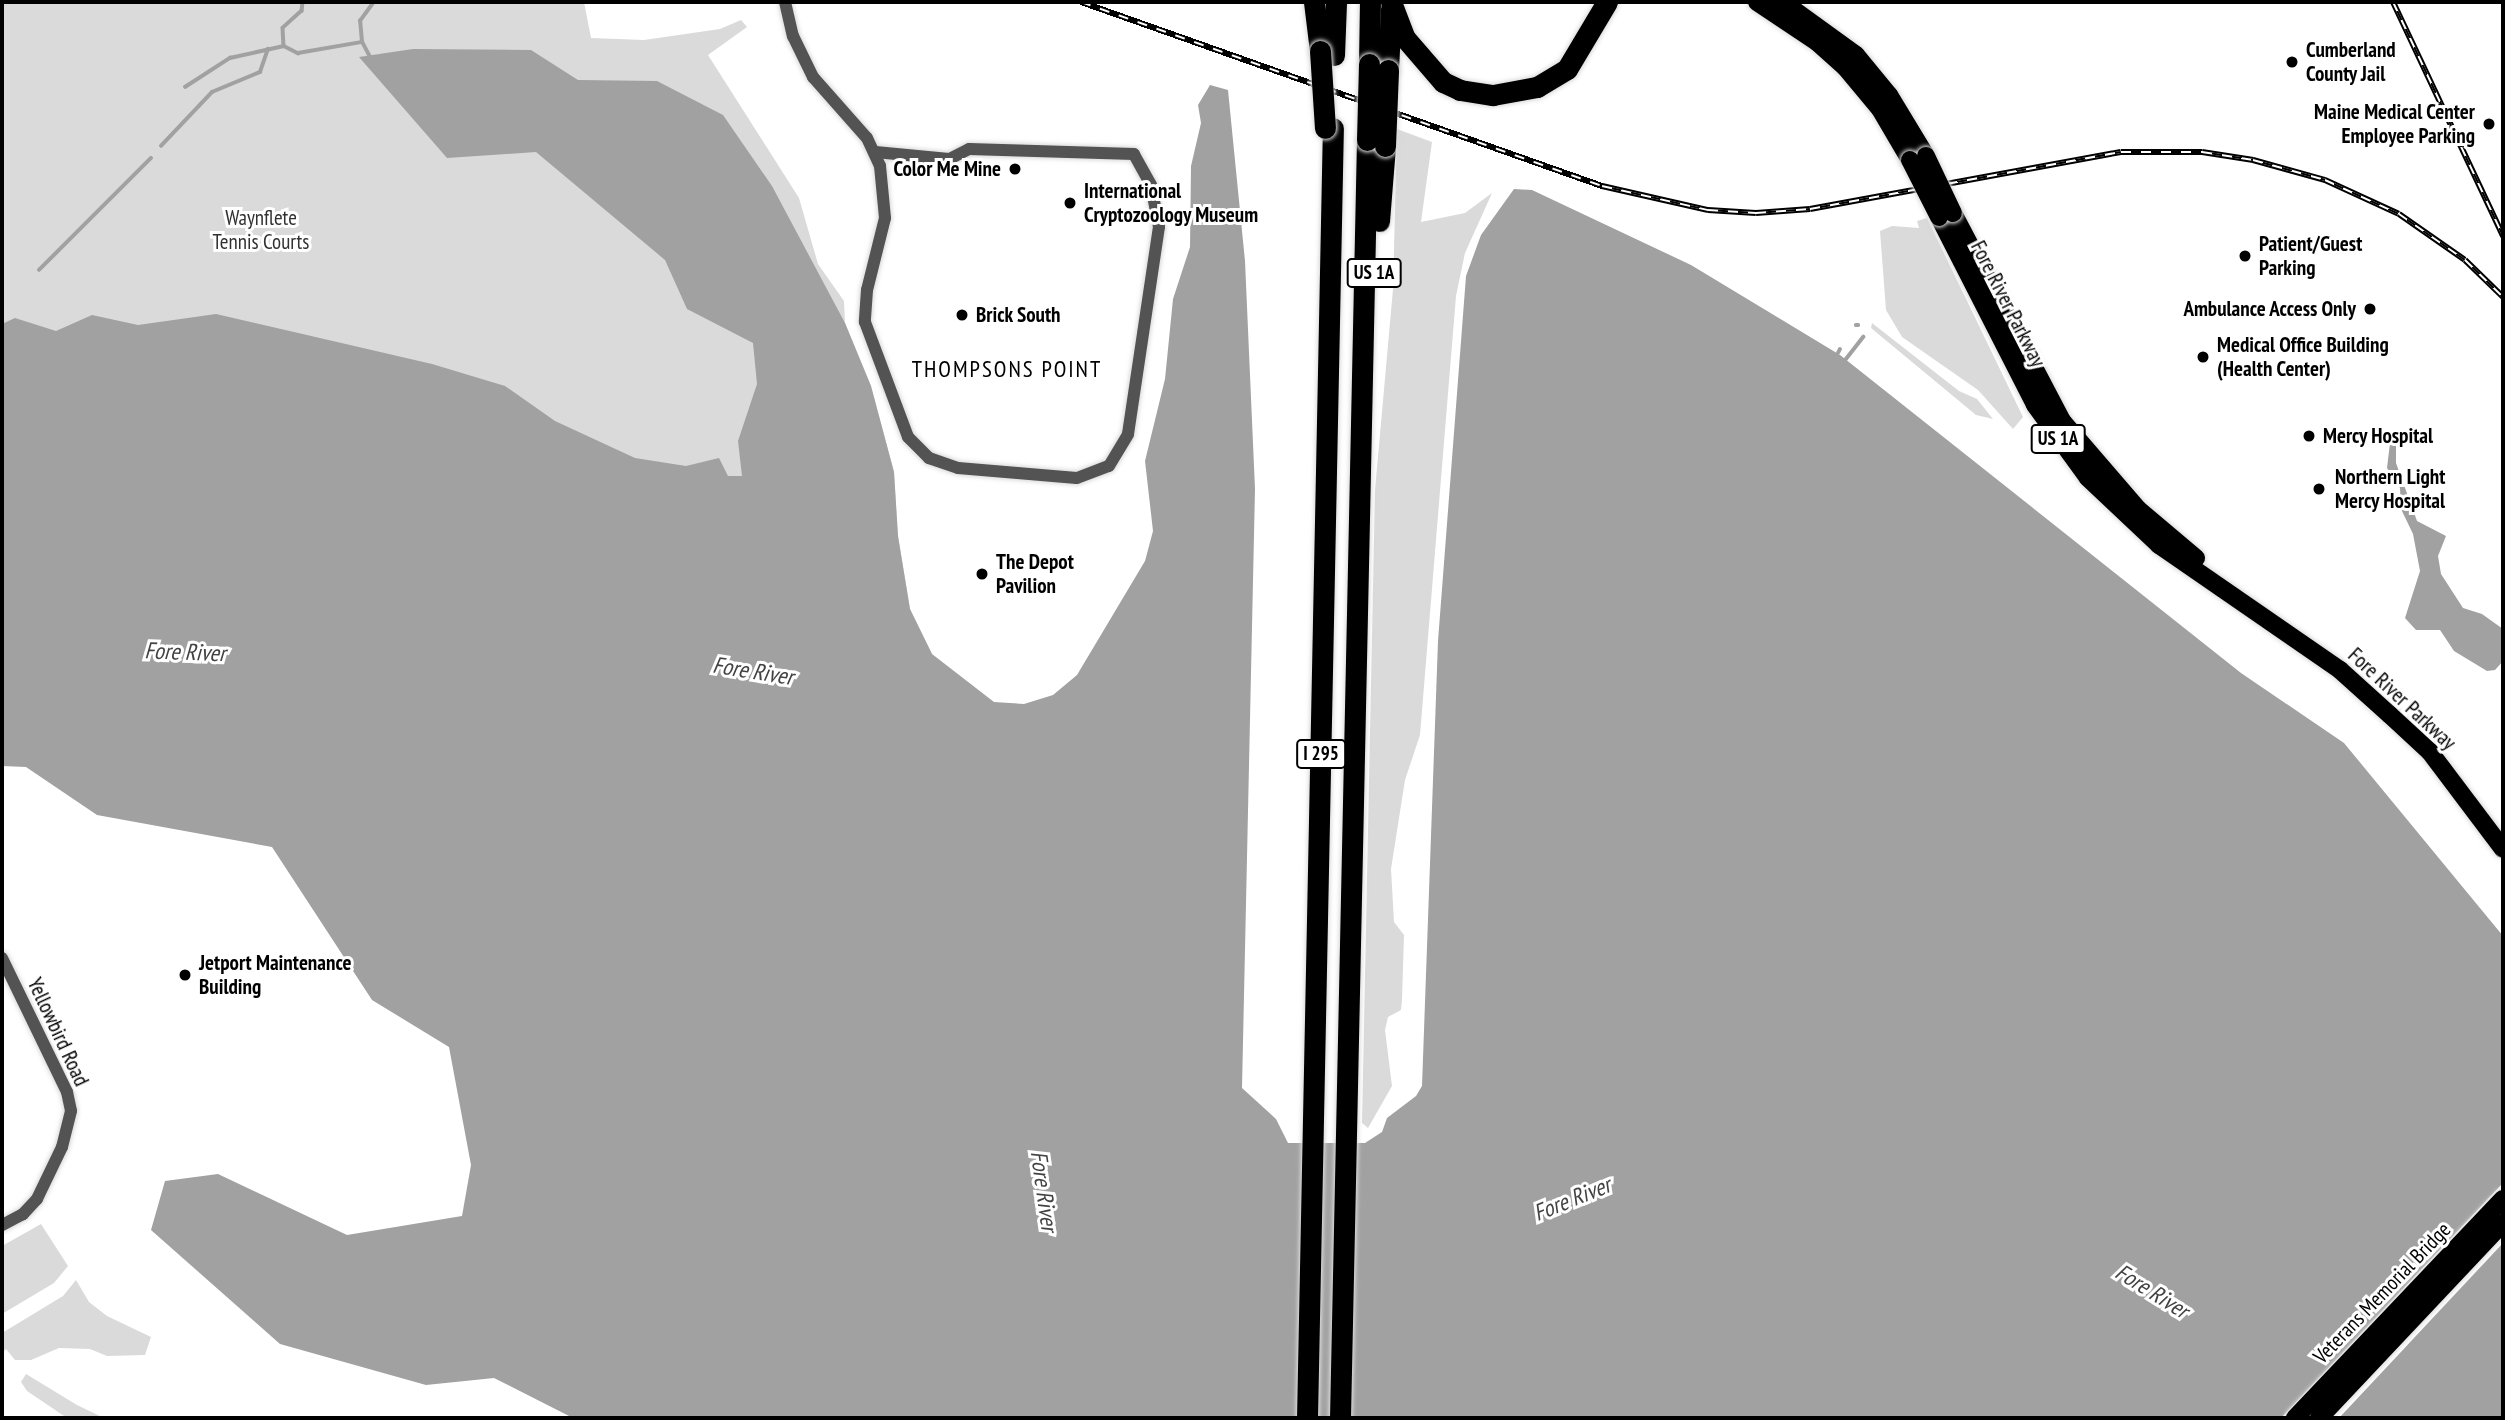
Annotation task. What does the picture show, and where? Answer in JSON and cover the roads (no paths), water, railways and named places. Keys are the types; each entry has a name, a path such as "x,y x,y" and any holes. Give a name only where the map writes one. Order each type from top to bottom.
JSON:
{"highway":[{"path":"1314,2 1327,53"},
{"path":"1327,53 1336,2"},
{"name":"I 295","path":"1340,1418 1364,401 1378,67 1370,2"},
{"path":"1378,67 1391,2"},
{"path":"1391,2 1405,38 1443,82 1460,90 1493,95 1537,87 1567,69 1602,6"},
{"name":"I 295","path":"1307,1418 1332,221 1327,53"}],"main road":[{"name":"Fore River Parkway","path":"1757,2 1851,61"},
{"name":"Fore River Parkway","path":"1783,2 1851,61 1885,103 1918,158 2035,405 2075,461 2122,514 2159,545 2248,603 2340,670 2430,752 2503,849"},
{"name":"Veterans Memorial Bridge","path":"2295,1418 2503,1199"},
{"name":"Veterans Memorial Bridge","path":"2319,1418 2503,1223"}],"street":[{"path":"785,2 793,36 813,77 875,152 884,182 885,219 867,290 865,322 873,350 915,446 939,463 958,468 1077,478 1109,466 1128,433 1159,227 1151,185 1134,154 969,149 948,159 875,152"},
{"name":"Yellowbird Road","path":"2,958 67,1092 71,1111 62,1147 37,1199 23,1214 2,1225"}],"water":[{"name":"Fore River","path":"413,49 531,50 578,80 657,81 723,115 772,186 845,323 871,386 894,472 898,536 910,609 932,654 994,702 1024,704 1053,695 1077,675 1145,561 1153,531 1145,461 1165,379 1173,299 1190,247 1191,166 1201,123 1198,105 1210,85 1228,90 1245,261 1255,489 1242,1088 1276,1119 1288,1143 1365,1143 1382,1132 1387,1118 1416,1096 1422,1086 1438,641 1466,276 1481,235 1514,189 1532,190 1691,265 1840,355 2241,673 2344,743 2503,936 2503,1418 573,1418 494,1378 426,1385 280,1344 151,1230 165,1181 218,1174 347,1235 462,1216 471,1165 449,1047 372,1000 272,847 97,815 26,767 2,766 2,324 15,318 56,331 92,315 138,325 216,314 432,364 505,386 555,421 635,458 686,466 719,458 728,476 742,476 738,441 757,384 753,343 687,309 665,260 536,152 447,158 359,57"},
{"path":"2396,440 2396,463 2417,521 2446,536 2438,556 2441,574 2463,608 2482,614 2503,629 2503,661 2495,670 2487,671 2454,651 2440,630 2416,630 2405,618 2420,571 2413,534 2401,509 2400,488 2387,468 2390,443"}],"waterway":[{"path":"303,2 302,11 283,28 284,46 298,53 362,42"},
{"path":"371,59 362,42 360,21 374,2"},
{"path":"185,87 230,58 284,46"},
{"path":"161,146 212,92 260,72 268,49"},
{"path":"39,270 151,158"},
{"path":"1846,359 1863,337"},
{"path":"1838,353 1840,349"}],"railway":[{"path":"1081,2 1602,186 1708,210 1756,213 1810,209 2121,152 2202,152 2253,160 2325,180 2399,214 2465,260 2503,297"},
{"path":"2393,2 2503,236"}],"place":[{"name":"Cumberland County Jail","path":"2292,62"},
{"name":"Maine Medical Center Employee Parking","path":"2489,124"},
{"name":"Color Me Mine","path":"1015,169"},
{"name":"International Cryptozoology Museum","path":"1070,203"},
{"name":"Patient/Guest Parking","path":"2245,256"},
{"name":"Ambulance Access Only","path":"2370,309"},
{"name":"Brick South","path":"962,315"},
{"name":"Medical Office Building (Health Center)","path":"2203,357"},
{"name":"Mercy Hospital","path":"2309,436"},
{"name":"Northern Light Mercy Hospital","path":"2319,489"},
{"name":"The Depot Pavilion","path":"982,574"},
{"name":"Jetport Maintenance Building","path":"185,975"}],"district":[{"name":"THOMPSONS POINT","path":"1007,369"}],"park label":[{"name":"Waynflete Tennis Courts","path":"261,230"}]}
